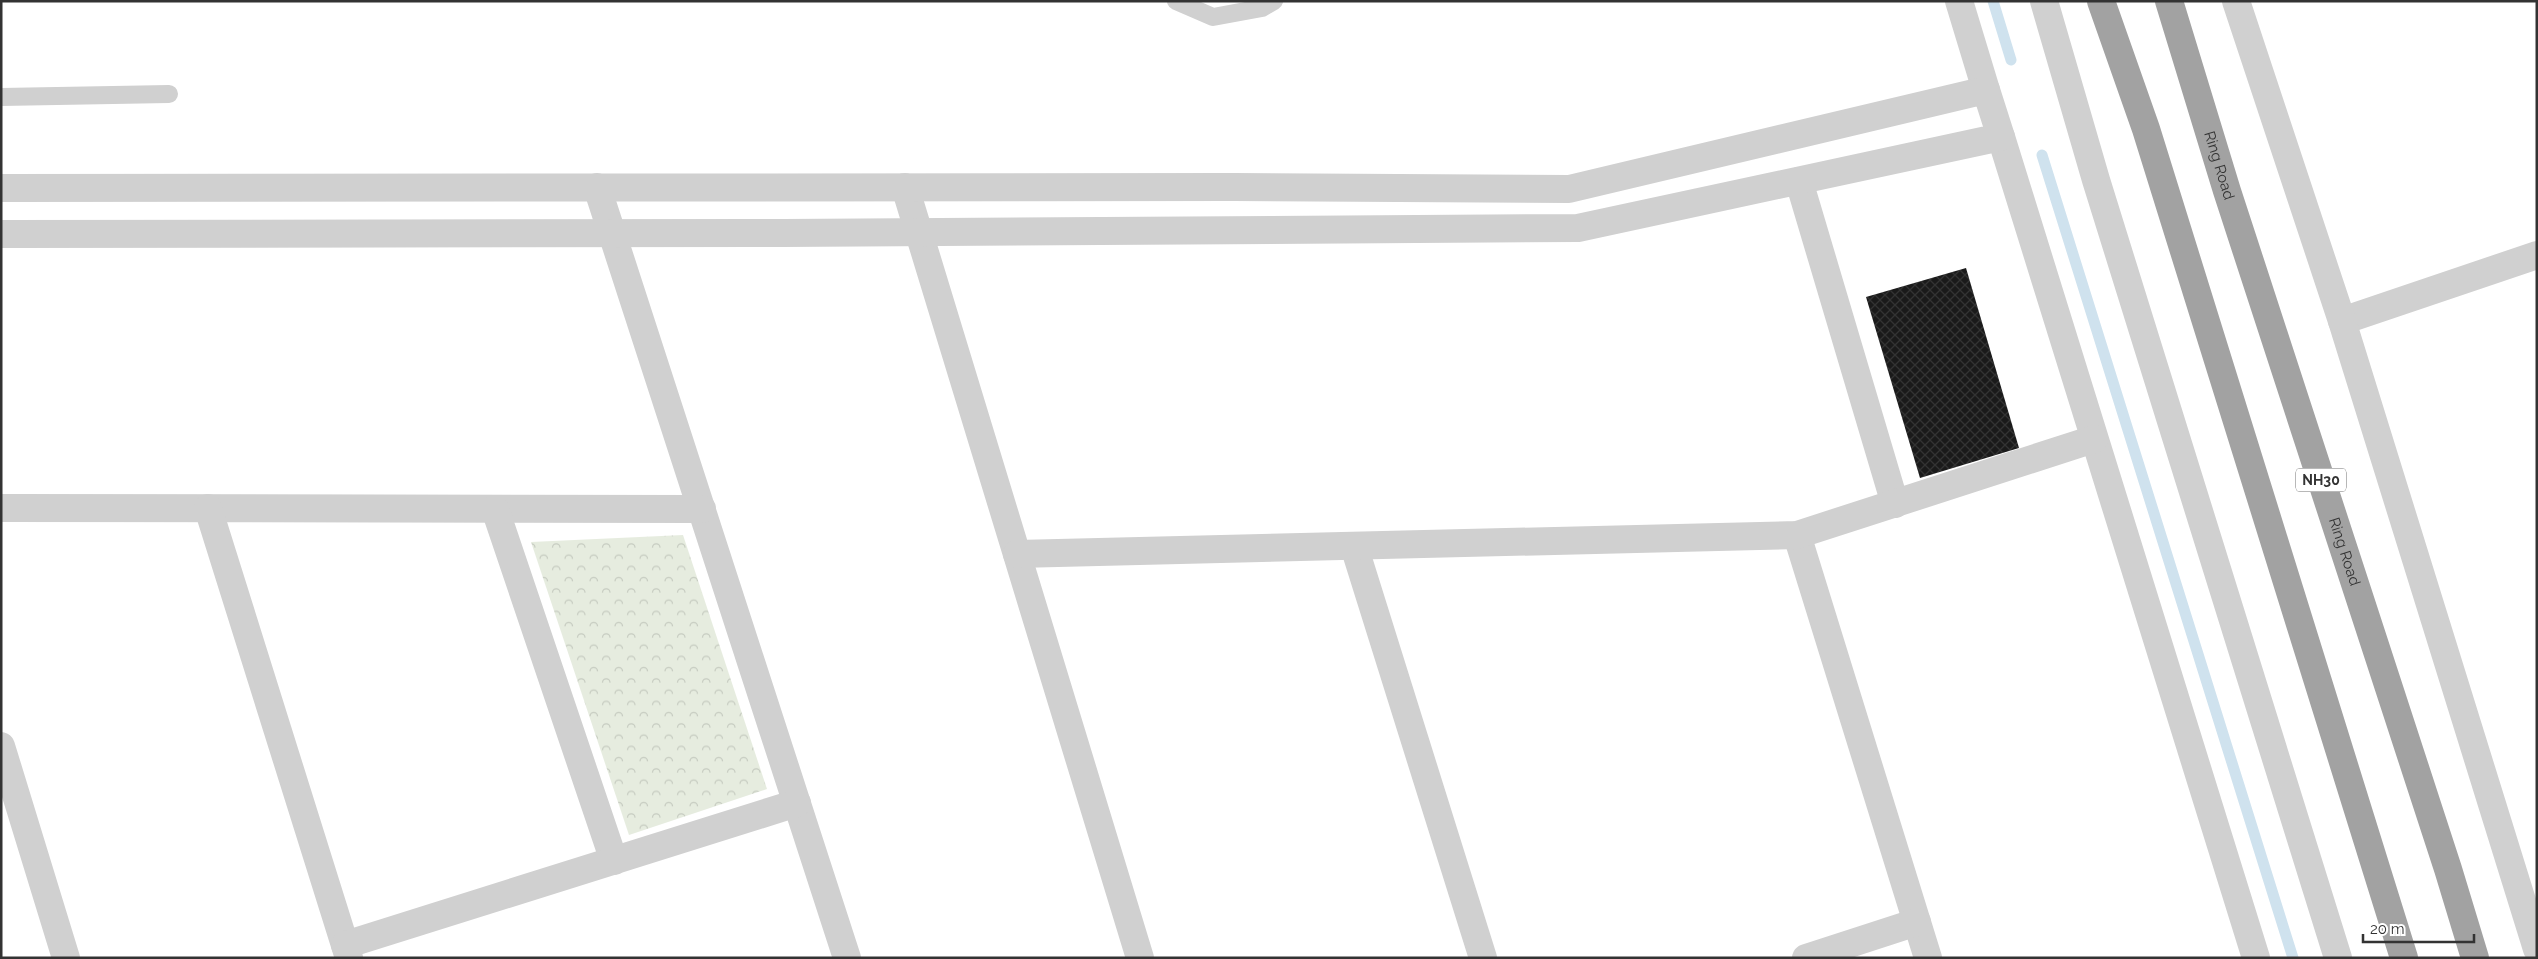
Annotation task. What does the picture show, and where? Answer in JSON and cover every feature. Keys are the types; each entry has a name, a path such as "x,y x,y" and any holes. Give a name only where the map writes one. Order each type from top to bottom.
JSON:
{"highway":[{"path":"2101,1 2146,129 2404,958"},
{"name":"Ring Road","path":"2169,1 2227,191 2475,958"}],"street":[{"path":"1959,1 2256,958"},
{"path":"2044,1 2096,180 2338,958"},
{"path":"2236,1 2342,322 2537,949"},
{"path":"1,188 905,187 1569,189 1986,90"},
{"path":"1,234 1578,228 2000,137"},
{"path":"1799,181 1895,504"},
{"path":"905,187 1140,958"},
{"path":"598,188 847,958"},
{"path":"2342,322 2537,255"},
{"path":"1017,554 1797,535 2094,439"},
{"path":"1,508 702,510"},
{"path":"208,508 347,952 614,861 797,803"},
{"path":"495,509 614,861"},
{"path":"1797,535 1928,958"},
{"path":"1354,546 1483,958"},
{"path":"1,746 6,778 66,958"},
{"path":"1806,958 1917,922"}],"lane":[{"path":"1176,1 1213,17 1262,8 1274,1"},
{"path":"1,97 169,94"}],"green space":[{"path":"683,535 767,789 629,835 531,542"}],"building":[{"path":"1966,268 2019,448 1920,478 1866,297"}],"waterway":[{"path":"1993,1 2011,60"},
{"path":"2042,155 2293,958"}]}
